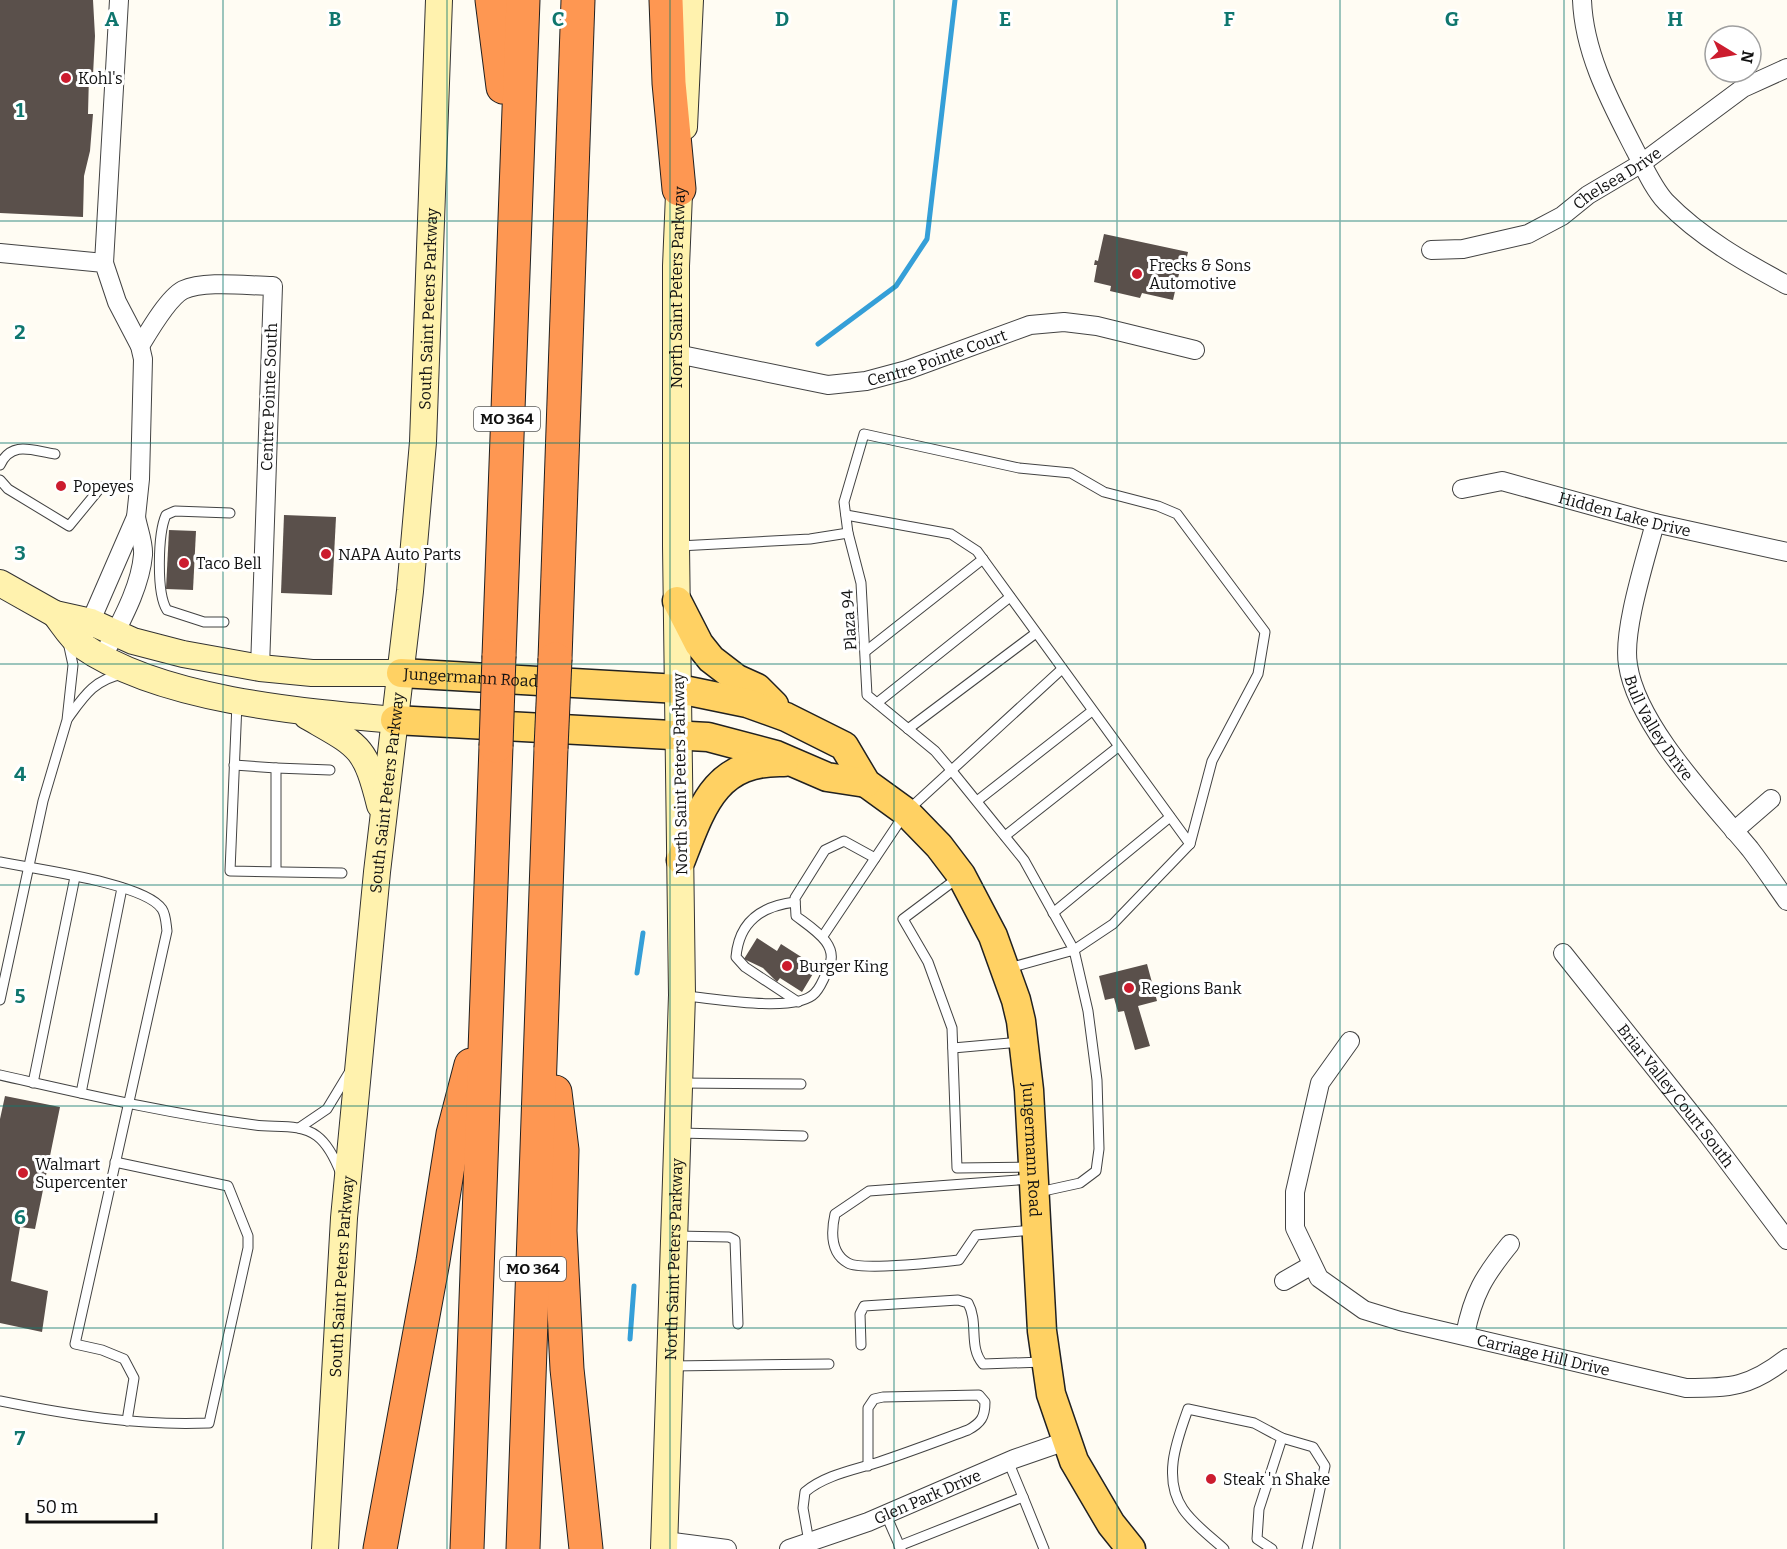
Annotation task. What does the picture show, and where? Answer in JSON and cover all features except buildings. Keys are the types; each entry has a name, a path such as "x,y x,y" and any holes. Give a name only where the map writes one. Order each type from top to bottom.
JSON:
{"highway":[{"path":"492,0 516,183"},
{"name":"MO 364","path":"467,1549 523,0"},
{"name":"MO 364","path":"523,1549 578,0"},
{"path":"666,0 669,83 679,189"},
{"path":"543,989 562,1150 560,1231 562,1295 586,1549"},
{"path":"380,1549 426,1306 453,1134 486,1011"}],"main road":[{"name":"South Saint Peters Parkway","path":"325,1549 347,1191 383,816 401,673 423,442 439,0"},
{"name":"North Saint Peters Parkway","path":"664,1545 682,995 676,354 679,189 690,0"},
{"name":"Jungermann Road","path":"0,583 103,657 165,683 237,701 299,711 441,725 708,737 743,744 827,777 866,783"},
{"path":"678,601 699,644 711,659 737,679 757,688 786,717"},
{"name":"Jungermann Road","path":"67,629 91,622 133,641 183,654 261,668 312,673 401,673 679,689 747,704 786,717 844,746 866,783 906,812 939,846 961,875 979,906 1006,969 1017,1000 1024,1042 1045,1362 1051,1394 1066,1441 1094,1497 1131,1549"},
{"path":"299,711 348,738 359,748 369,767 383,816"},
{"path":"681,860 704,804 729,774 747,766 765,762 795,763"}],"street":[{"path":"67,629 91,622 136,518 140,479 144,377 140,346 117,302 104,262 119,0"},
{"path":"1582,0 1583,21 1603,88 1642,163 1665,200 1697,228 1744,262 1787,285"},
{"name":"Chelsea Drive","path":"1431,250 1463,249 1528,234 1562,216 1588,195 1642,163 1743,88 1787,68"},
{"path":"0,253 104,262"},
{"name":"Centre Pointe South","path":"140,346 159,317 181,291 197,286 273,286 261,668"},
{"name":"Centre Pointe Court","path":"676,354 828,385 866,381 907,370 996,336 1039,324 1064,322 1097,326 1195,350"},
{"name":"Hidden Lake Drive","path":"1462,489 1502,481 1655,522 1787,552"},
{"path":"103,657 130,598 144,553 136,518"},
{"name":"Bull Valley Drive","path":"1655,522 1637,592 1627,664 1644,713 1787,901"},
{"path":"1734,831 1771,799"},
{"name":"Briar Valley Court South","path":"1563,953 1705,1131 1787,1240"},
{"name":"Carriage Hill Drive","path":"1350,1041 1320,1083 1294,1192 1295,1228 1319,1278 1364,1310 1686,1388 1728,1388 1767,1374 1787,1358"},
{"path":"1465,1335 1469,1312 1483,1277 1510,1245"},
{"path":"1284,1281 1312,1265"},
{"name":"Glen Park Drive","path":"789,1549 886,1515 1008,1461 1066,1441"},
{"path":"664,1545 727,1549"}],"lane":[{"name":"Plaza 94","path":"1033,1180 1080,1183 1096,1171 1099,1149 1097,1080 1088,1011 1074,950 1024,860 935,751 867,695 861,583 848,533 844,502 864,434 1019,468 1071,473 1104,492 1158,506 1177,514 1265,632 1258,675 1212,761 1190,844"},
{"path":"0,465 7,453 16,449 25,448 55,454"},
{"path":"0,480 8,489 69,526 101,487"},
{"path":"224,622 204,622 167,609 160,593 162,534 166,515 175,511 230,513"},
{"path":"846,515 951,534 978,550 1190,844 1113,924 1074,950 1006,969"},
{"path":"676,546 810,539 848,533"},
{"path":"866,651 983,559"},
{"path":"878,704 1010,597"},
{"path":"0,999 54,758 67,720 73,665 67,629"},
{"path":"908,729 1036,633"},
{"path":"823,936 906,812 1062,669"},
{"path":"67,720 91,688 106,677 137,672"},
{"path":"237,701 230,871 342,873"},
{"path":"977,801 1092,711"},
{"path":"1005,836 1118,747"},
{"path":"234,765 330,770"},
{"path":"276,768 276,872"},
{"path":"1053,913 1170,817"},
{"path":"682,995 776,1004 798,1002 815,993 830,965 832,954 823,936 796,916 795,898 825,850 844,841 875,858"},
{"path":"0,862 75,877 146,895 163,910 167,931 75,1344 102,1350 124,1359 134,1378 127,1421"},
{"path":"961,875 903,919 919,942 936,980 952,1028 957,1168 1033,1180"},
{"path":"33,1083 75,877"},
{"path":"81,1093 122,888"},
{"path":"795,902 773,904 759,912 741,934 737,943 736,957 745,967 798,1002"},
{"path":"953,1048 1024,1042"},
{"path":"299,1128 327,1109 360,1052"},
{"path":"0,1076 128,1104 232,1122 299,1128 317,1136 328,1149 347,1191"},
{"path":"680,1083 801,1084"},
{"path":"679,1133 803,1136"},
{"path":"0,1401 55,1412 127,1421 209,1424 248,1236 228,1186 115,1162"},
{"path":"1033,1180 869,1191 835,1214 831,1231 836,1251 849,1264 871,1266 959,1260 976,1235 1036,1229"},
{"path":"675,1236 729,1237 735,1240 738,1324"},
{"path":"861,1345 860,1314 864,1306 896,1302 958,1300 968,1303 973,1311 975,1355 983,1364 1045,1362"},
{"path":"671,1366 829,1364"},
{"path":"809,1542 803,1508 805,1492 816,1482 868,1466 977,1425 985,1416 985,1402 979,1395 961,1394 883,1396 874,1399 867,1408 868,1466"},
{"path":"1224,1549 1182,1509 1172,1477 1175,1444 1188,1409 1254,1423 1282,1438 1313,1447 1325,1466 1307,1549"},
{"path":"1272,1549 1257,1539 1259,1509 1282,1438"},
{"path":"1008,1461 1044,1549"},
{"path":"316,1549 328,1488"},
{"path":"886,1515 900,1547 1023,1497"}],"waterway":[{"path":"818,344 896,286 927,239 955,0"},
{"path":"637,973 643,933"},
{"path":"630,1339 634,1286"}],"place":[{"name":"Kohl's","path":"66,78"},
{"name":"Frecks & Sons Automotive","path":"1137,274"},
{"name":"Popeyes","path":"61,486"},
{"name":"NAPA Auto Parts","path":"326,554"},
{"name":"Taco Bell","path":"184,563"},
{"name":"Burger King","path":"787,966"},
{"name":"Regions Bank","path":"1129,988"},
{"name":"Walmart Supercenter","path":"23,1173"},
{"name":"Steak 'n Shake","path":"1211,1479"}]}
